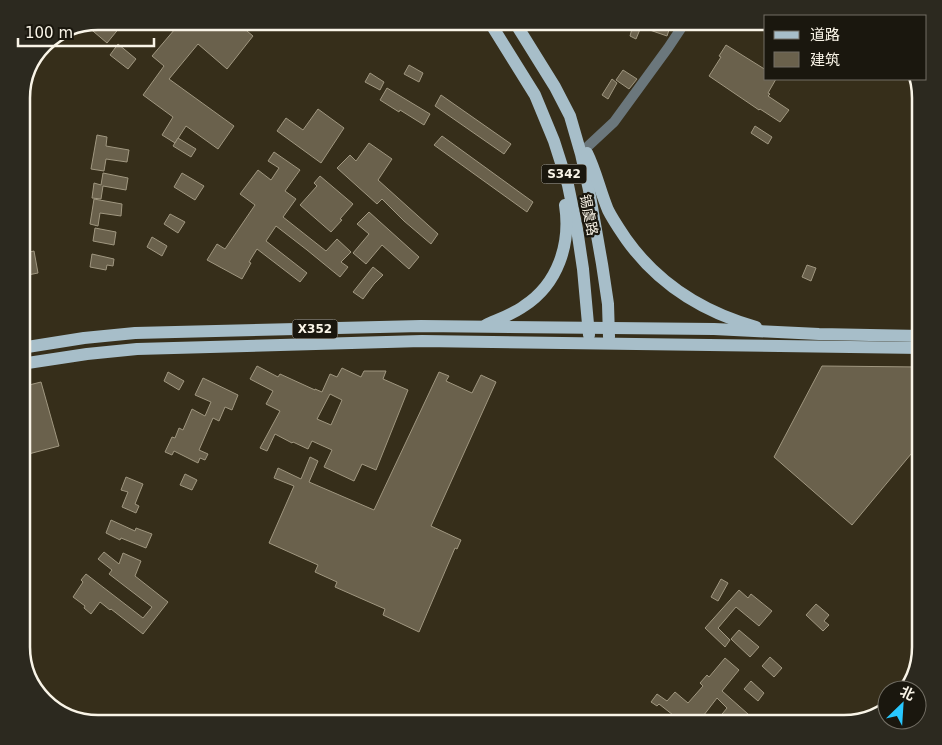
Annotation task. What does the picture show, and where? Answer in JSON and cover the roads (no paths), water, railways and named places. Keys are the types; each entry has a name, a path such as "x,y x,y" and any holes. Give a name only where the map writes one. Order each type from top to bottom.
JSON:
{"main road":[{"name":"锡虞路","path":"495,30 535,96 554,141 568,186 583,269 589,343"},
{"name":"锡虞路","path":"520,30 555,87 570,116 582,154 608,304 609,344"},
{"path":"570,116 591,160 608,211 631,246 650,268 665,282 688,298 714,312 745,324 775,332"},
{"path":"481,327 516,311 536,297 555,272 562,257 566,241 566,216 555,164 554,141"},
{"name":"X352","path":"30,347 84,338 135,333 421,326 609,329"},
{"path":"609,329 714,329 912,336"},
{"name":"X352","path":"30,363 137,349 422,342 589,343"},
{"path":"589,343 813,348 912,348"}],"street":[{"path":"586,149 614,122 680,30"}]}
